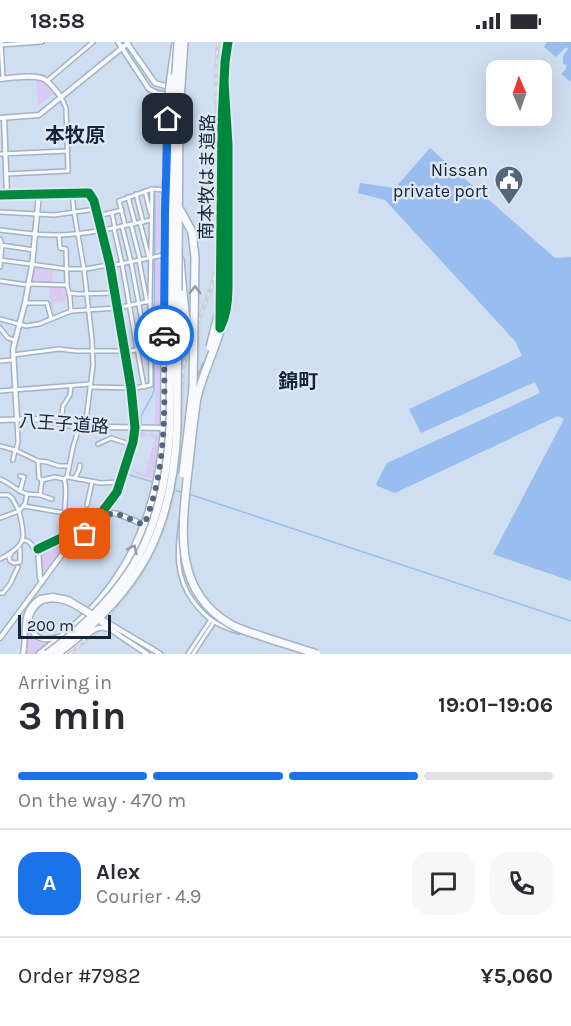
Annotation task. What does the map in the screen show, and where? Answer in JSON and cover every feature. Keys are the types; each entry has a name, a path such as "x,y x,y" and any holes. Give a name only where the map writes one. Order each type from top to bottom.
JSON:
{"highway":[{"path":"40,654 76,624 114,582 129,558 144,525 156,489 164,428 164,255 169,91 177,42"},
{"path":"177,42 169,94 167,176 173,198 192,232 195,243 194,371 182,482 182,534"},
{"path":"47,654 93,616 126,577 150,534 163,490 171,426 173,115 177,42"},
{"path":"60,654 85,633 123,588 153,528 169,474 174,428 177,88 184,42"},
{"path":"60,654 99,620 141,566 162,520 173,477 176,435 179,114 184,42"},
{"name":"南本牧はま道路","path":"224,82 224,218 220,305 216,327 196,391 185,488 183,558 187,574 196,593 224,622 238,629 315,654"},
{"name":"南本牧はま道路","path":"224,218 227,280 224,313 199,388 184,506 183,543 187,568 197,592 211,609 232,626 315,654"},
{"path":"177,243 193,358 192,442"}],"street":[{"path":"6,174 68,171 66,108 61,97 47,81 36,77 1,79 1,44 42,42"},
{"path":"47,81 93,42"},
{"path":"118,42 149,88 157,93 177,88"},
{"name":"南本牧はま道路","path":"224,82 228,42"},
{"path":"7,194 2,118 37,116 127,43 155,84 177,95"},
{"path":"224,82 228,145 227,308 224,321 196,385 178,550 179,570 185,589 197,607 213,621 230,629 306,654"},
{"path":"220,328 224,82"},
{"path":"3,154 68,151"},
{"path":"0,391 71,386 131,388 151,385 148,347 152,189"},
{"path":"148,347 119,201 152,189 165,190"},
{"path":"145,191 151,220"},
{"path":"72,193 92,340 93,365 85,428"},
{"path":"13,460 18,442 13,357 32,265 39,194"},
{"path":"0,195 89,194 94,201 110,266 139,428 116,495 96,520 38,549 34,549 28,540 22,540"},
{"path":"136,194 150,258"},
{"path":"128,197 149,302"},
{"path":"0,212 54,215 96,209"},
{"path":"98,216 122,210"},
{"path":"112,213 144,387"},
{"path":"0,230 36,235 78,234 151,220"},
{"path":"59,235 60,248 66,249 67,285 71,311"},
{"path":"0,239 0,267"},
{"path":"1,245 34,250"},
{"path":"1,260 67,269 84,269 175,254"},
{"path":"0,281 28,285 67,285"},
{"path":"69,293 115,293"},
{"path":"0,319 27,326 71,311 117,308 149,302"},
{"path":"25,303 46,303 51,318"},
{"path":"0,328 8,338 15,340"},
{"path":"0,360 59,349 125,351 148,347"},
{"path":"61,424 63,406 70,395 71,386"},
{"name":"八王子道路","path":"0,420 37,419 85,428 174,428"},
{"path":"24,506 65,513 66,478 79,427"},
{"path":"98,444 111,438 132,445"},
{"path":"0,446 38,461 69,466"},
{"path":"38,461 39,478 42,480 40,495"},
{"path":"75,478 80,465"},
{"path":"20,491 24,477"},
{"path":"42,480 55,477 101,483 120,482"},
{"path":"0,479 27,494 52,499"},
{"path":"87,504 92,482"},
{"path":"0,518 19,512 24,506 27,494"},
{"path":"0,495 8,495 12,498 19,512 22,540 21,550 0,560"},
{"path":"0,638 72,541 94,530 109,514 118,514 153,528"},
{"path":"38,549 42,582"},
{"path":"0,593 7,589 18,567"},
{"path":"135,568 123,591 110,608 108,616 121,633 147,654"},
{"path":"23,654 26,614 34,603 53,596 68,599 121,633 160,654"},
{"path":"41,600 30,616 30,628 36,636 46,640 54,639 76,624"},
{"path":"188,654 213,621"},
{"path":"193,654 213,621"},
{"path":"60,654 96,628 121,633"}],"shaded area":[{"path":"38,79 46,83 55,93 38,106 36,83"},
{"path":"157,193 160,194 160,250 156,250"},
{"path":"156,260 160,262 159,344 156,344"},
{"path":"36,267 53,270 52,283 31,282"},
{"path":"50,286 66,287 62,294 68,294 69,300 54,302 53,308 50,309 48,304 50,303"},
{"path":"160,347 159,422 157,424 155,423 156,348"},
{"path":"142,432 146,433 144,438 141,437 132,467 145,474 155,438 149,433 158,435 156,462 151,479 133,473 130,465"},
{"path":"66,540 45,573 42,572 41,551"},
{"path":"26,627 33,639 47,645 35,654 25,654"}],"water":[{"path":"547,42 571,42 571,82 561,74 566,69 563,56 568,49 566,47 556,57 544,47"},
{"path":"430,148 555,258 571,257 571,581 493,554 564,419 558,416 395,493 376,484 387,463 540,393 535,382 421,433 409,409 522,356 515,341 385,200 358,193 360,183 395,188"}],"waterway":[{"path":"153,482 126,474 141,433 141,416 154,389 155,194"},
{"path":"171,489 184,493"},
{"path":"189,494 571,621"}],"railway":[{"path":"70,654 98,630 138,579 156,545 170,508 178,467 186,353 212,286 217,260 216,61 218,42"}],"cycle path":[{"path":"224,82 228,145 228,292 226,313 220,328 222,122 225,62 228,42"},
{"path":"0,195 89,193 94,201 110,265 131,388 135,428 133,442 117,492 96,520 38,549"}],"way so far":[{"path":"85,534 98,527 111,513 144,525 148,515 156,489 163,444 164,335"}],"place":[{"name":"Nissan private port","path":"509,206"}],"district":[{"name":"本牧原","path":"75,135"},
{"name":"錦町","path":"298,381"}],"route":[{"path":"164,335 168,119"}]}
